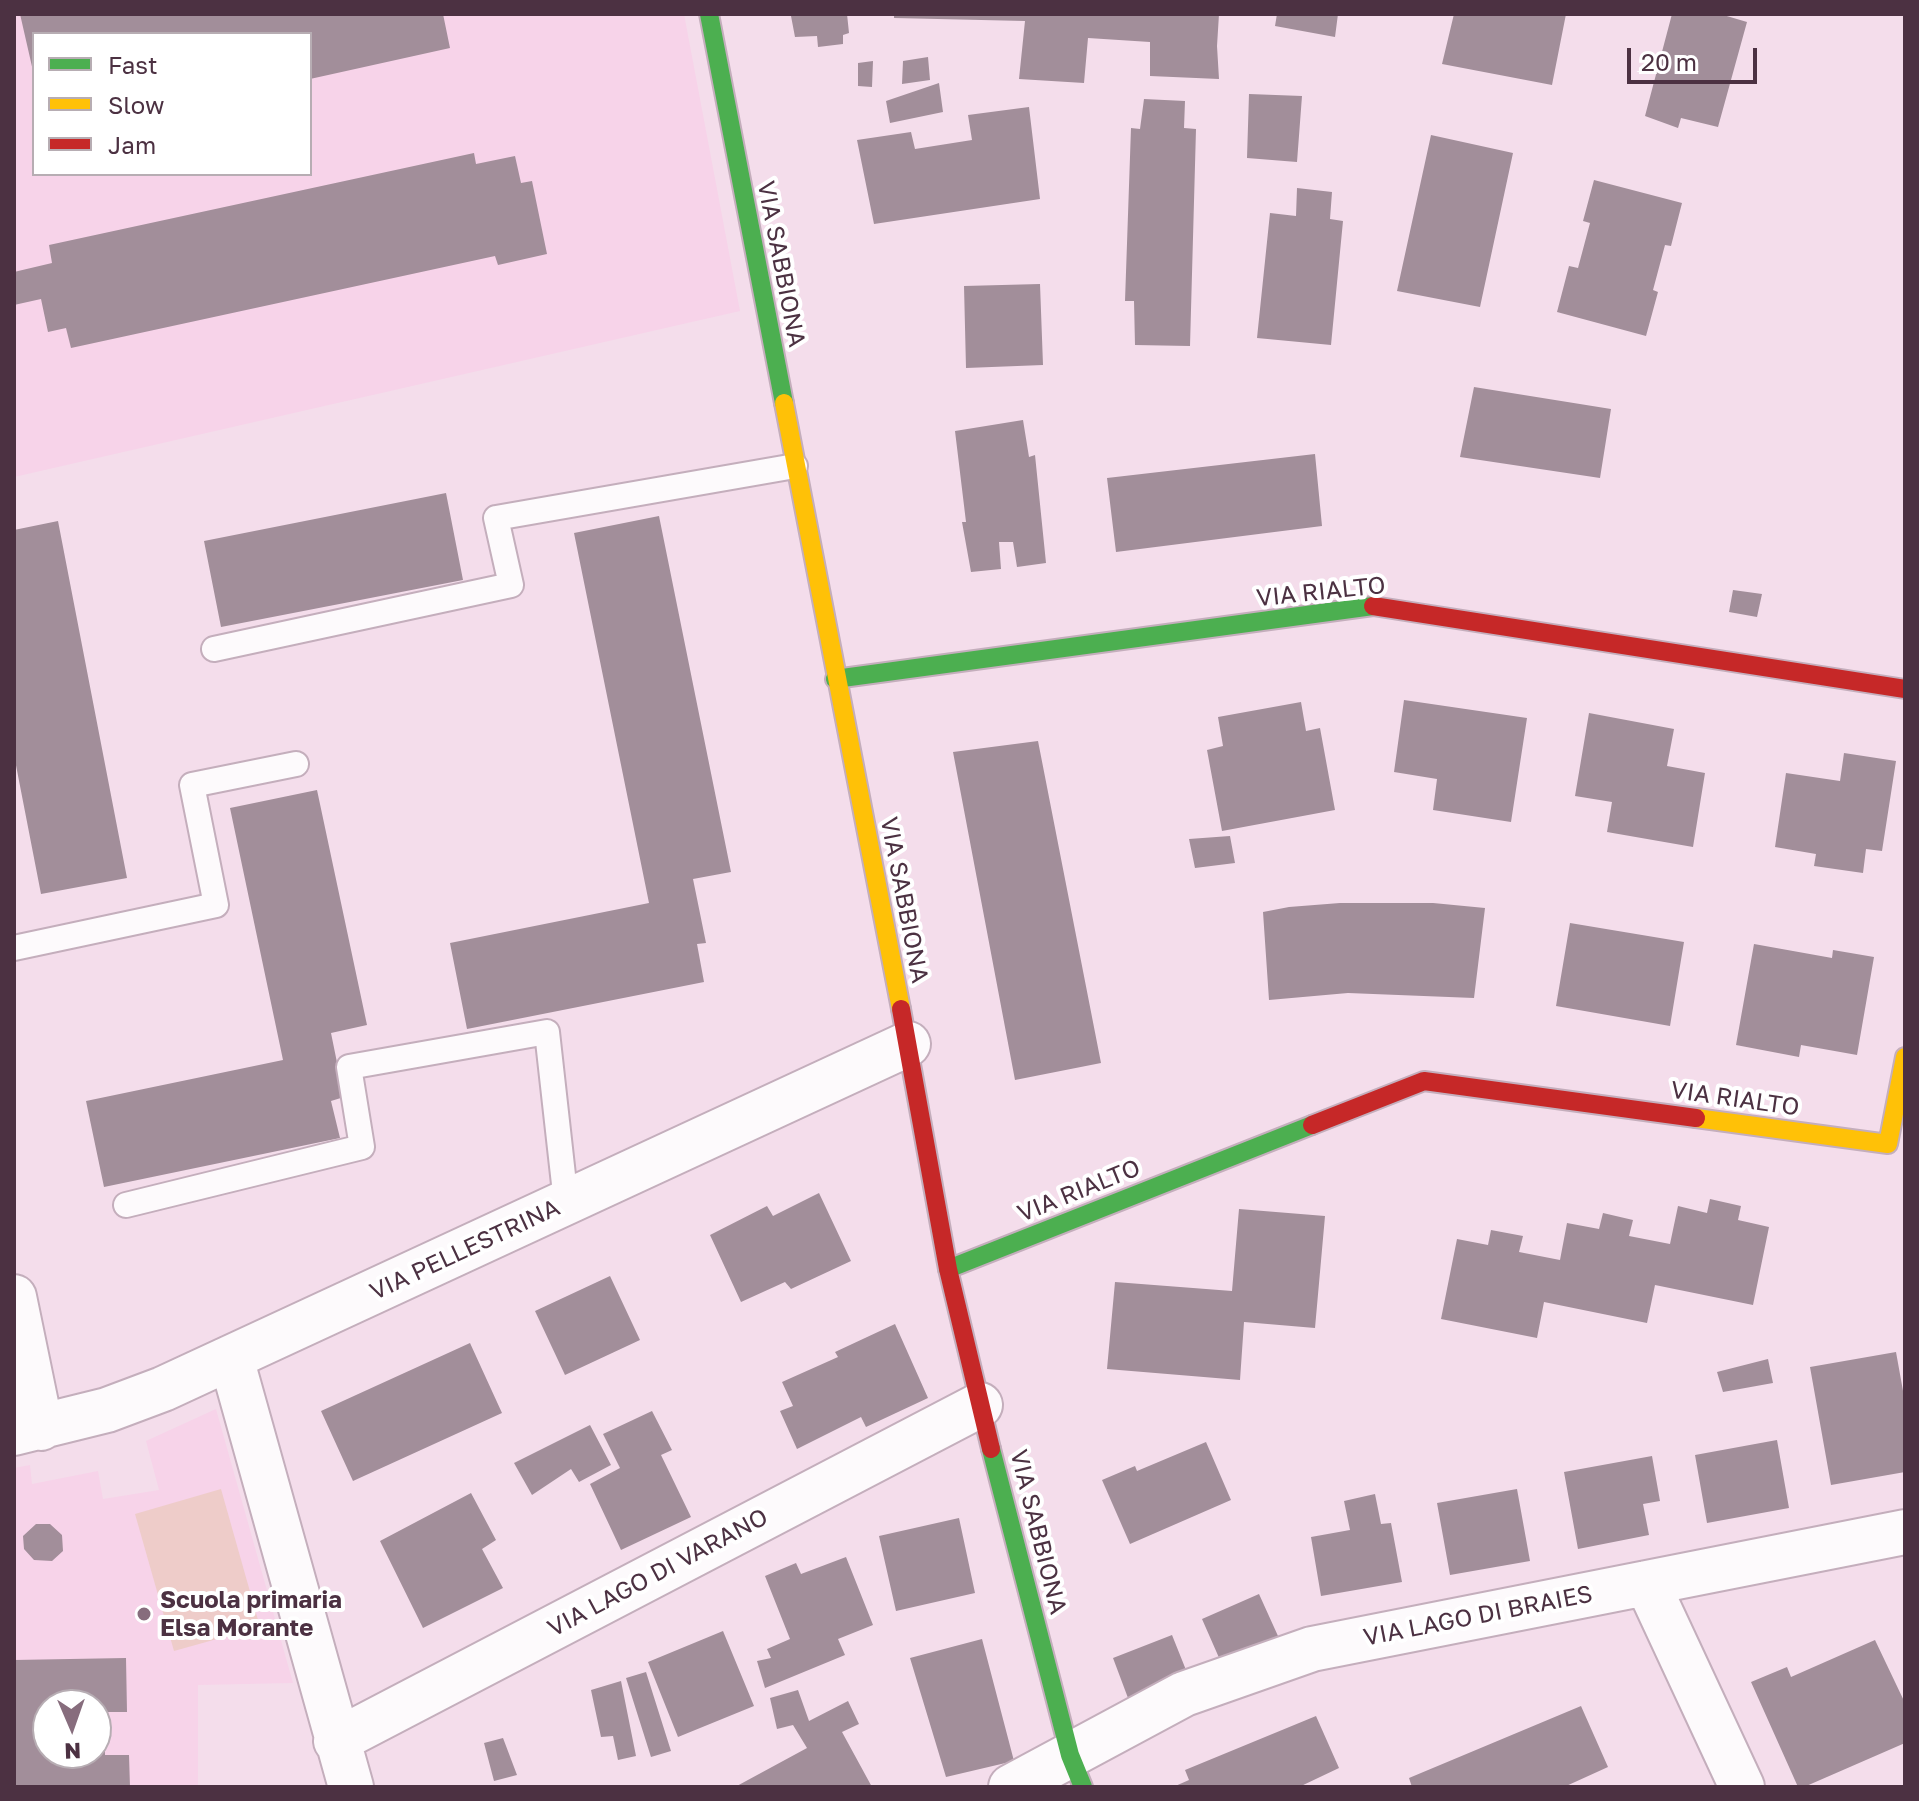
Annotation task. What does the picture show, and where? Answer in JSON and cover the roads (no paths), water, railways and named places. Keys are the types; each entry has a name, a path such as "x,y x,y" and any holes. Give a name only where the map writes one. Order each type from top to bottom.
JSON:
{"street":[{"name":"VIA SABBIONA","path":"709,14 835,679 908,1044 948,1269 980,1405 1077,1771"},
{"name":"VIA RIALTO","path":"835,679 1380,605 1905,689"},
{"name":"VIA PELLESTRINA","path":"28,1430 107,1410 231,1358 908,1044"},
{"name":"VIA RIALTO","path":"948,1269 1424,1081 1888,1144 1905,1057"},
{"path":"14,1297 28,1430"},
{"path":"231,1358 351,1787"},
{"name":"VIA LAGO DI VARANO","path":"336,1741 980,1405"},
{"name":"VIA LAGO DI BRAIES","path":"1011,1787 1077,1771 1184,1694 1312,1649 1905,1532"},
{"path":"1647,1583 1742,1787"}],"lane":[{"path":"214,649 511,585 496,518 795,466"},
{"path":"14,948 216,905 192,785 296,764"},
{"path":"126,1205 362,1147 349,1067 547,1032 566,1202"}],"place":[{"name":"Scuola primaria Elsa Morante","path":"144,1614"}]}
